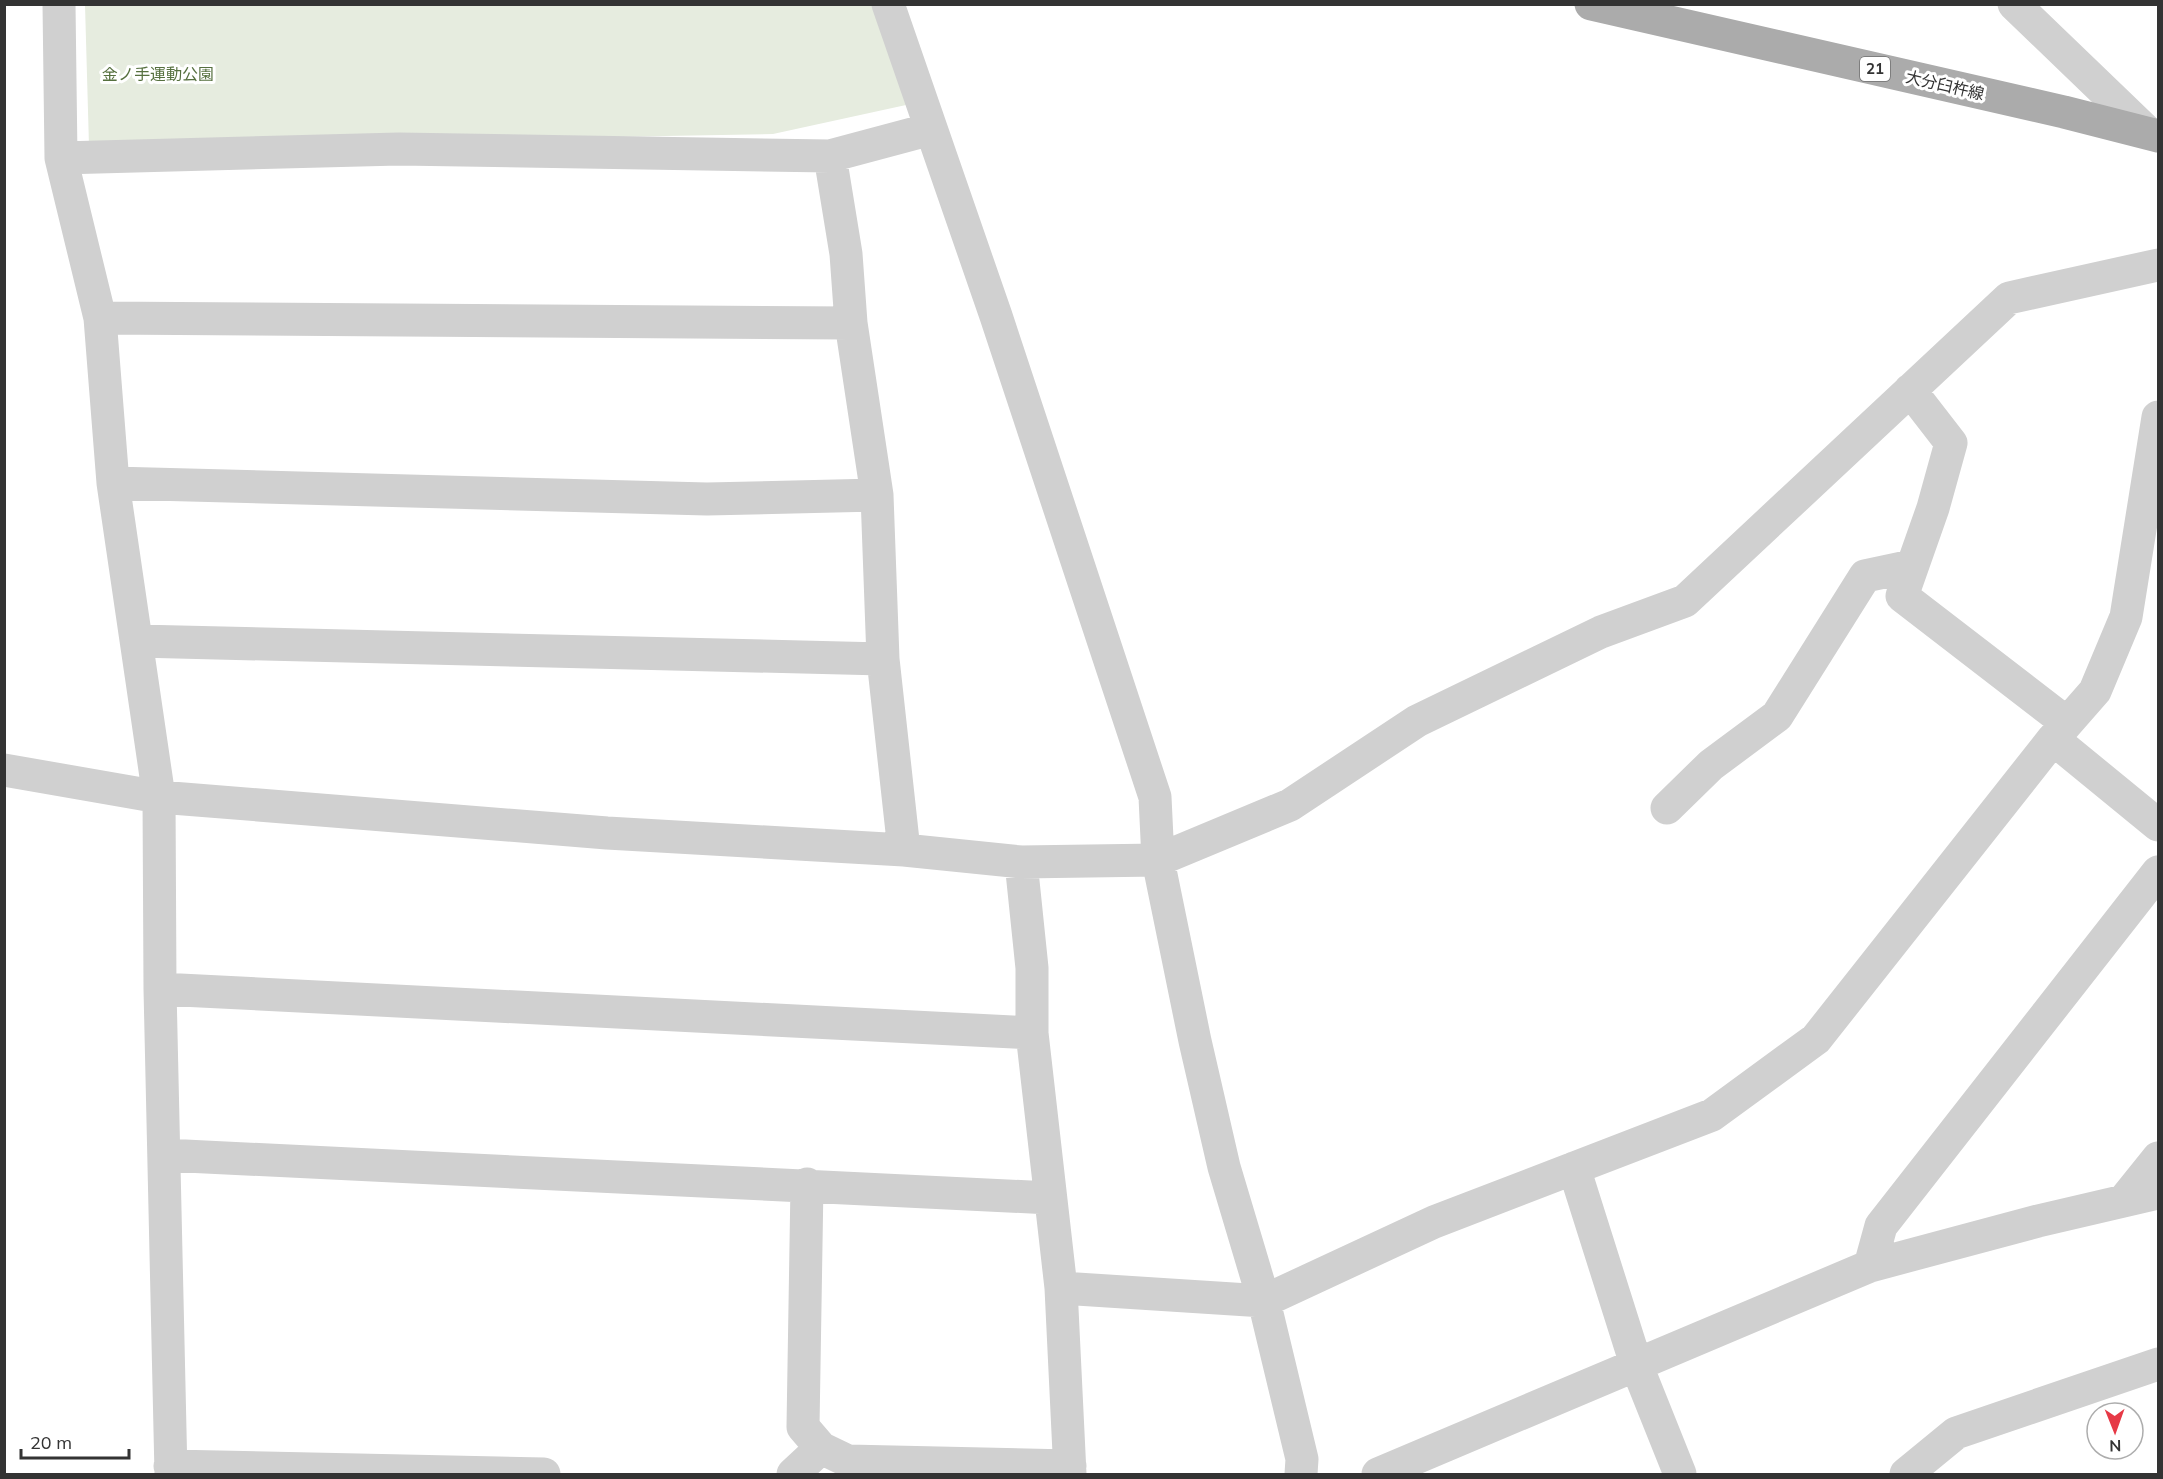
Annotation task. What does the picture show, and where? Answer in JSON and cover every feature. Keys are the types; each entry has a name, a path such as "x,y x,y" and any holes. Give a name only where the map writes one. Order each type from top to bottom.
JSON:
{"main road":[{"name":"大分臼杵線","path":"1591,4 2153,135"}],"street":[{"path":"59,4 62,158 100,318 113,483 159,797 160,989 171,1470 544,1474"},
{"path":"888,4 999,327 1155,797 1158,860 1224,1167 1264,1301 1302,1459 1301,1474"},
{"path":"2014,4 2153,135"},
{"path":"62,158 399,149 830,156 931,129"},
{"path":"830,156 846,254 851,322 877,495 883,659 904,850"},
{"path":"4,770 159,797 607,833 904,850 1021,862 1158,860 1290,805 1417,721 1601,632 1685,601 2009,298 2158,265"},
{"path":"100,318 851,322"},
{"path":"1910,390 1951,443 1933,508 1902,596 2060,731 2158,825"},
{"path":"1061,1288 1264,1301 1434,1222 1712,1115 1816,1039 2060,731 2095,691 2126,617 2158,417"},
{"path":"113,483 707,499 877,495"},
{"path":"1667,808 1711,765 1777,716 1865,576 1912,566"},
{"path":"136,641 883,659"},
{"path":"807,1184 803,1427 821,1448 848,1461 1070,1470 1061,1288 1032,1033 1032,968 1021,862"},
{"path":"1870,1266 1881,1226 2158,872"},
{"path":"160,989 1032,1033"},
{"path":"165,1155 807,1184 1050,1198"},
{"path":"2126,1199 2158,1158"},
{"path":"1574,1168 1636,1364 1680,1474"},
{"path":"1378,1474 1870,1266 2126,1199 2158,1193"},
{"path":"1906,1474 1956,1433 2158,1364"},
{"path":"793,1474 821,1448"}],"green space":[{"name":"金ノ手運動公園","path":"85,5 873,5 906,105 773,134 89,146"}]}
